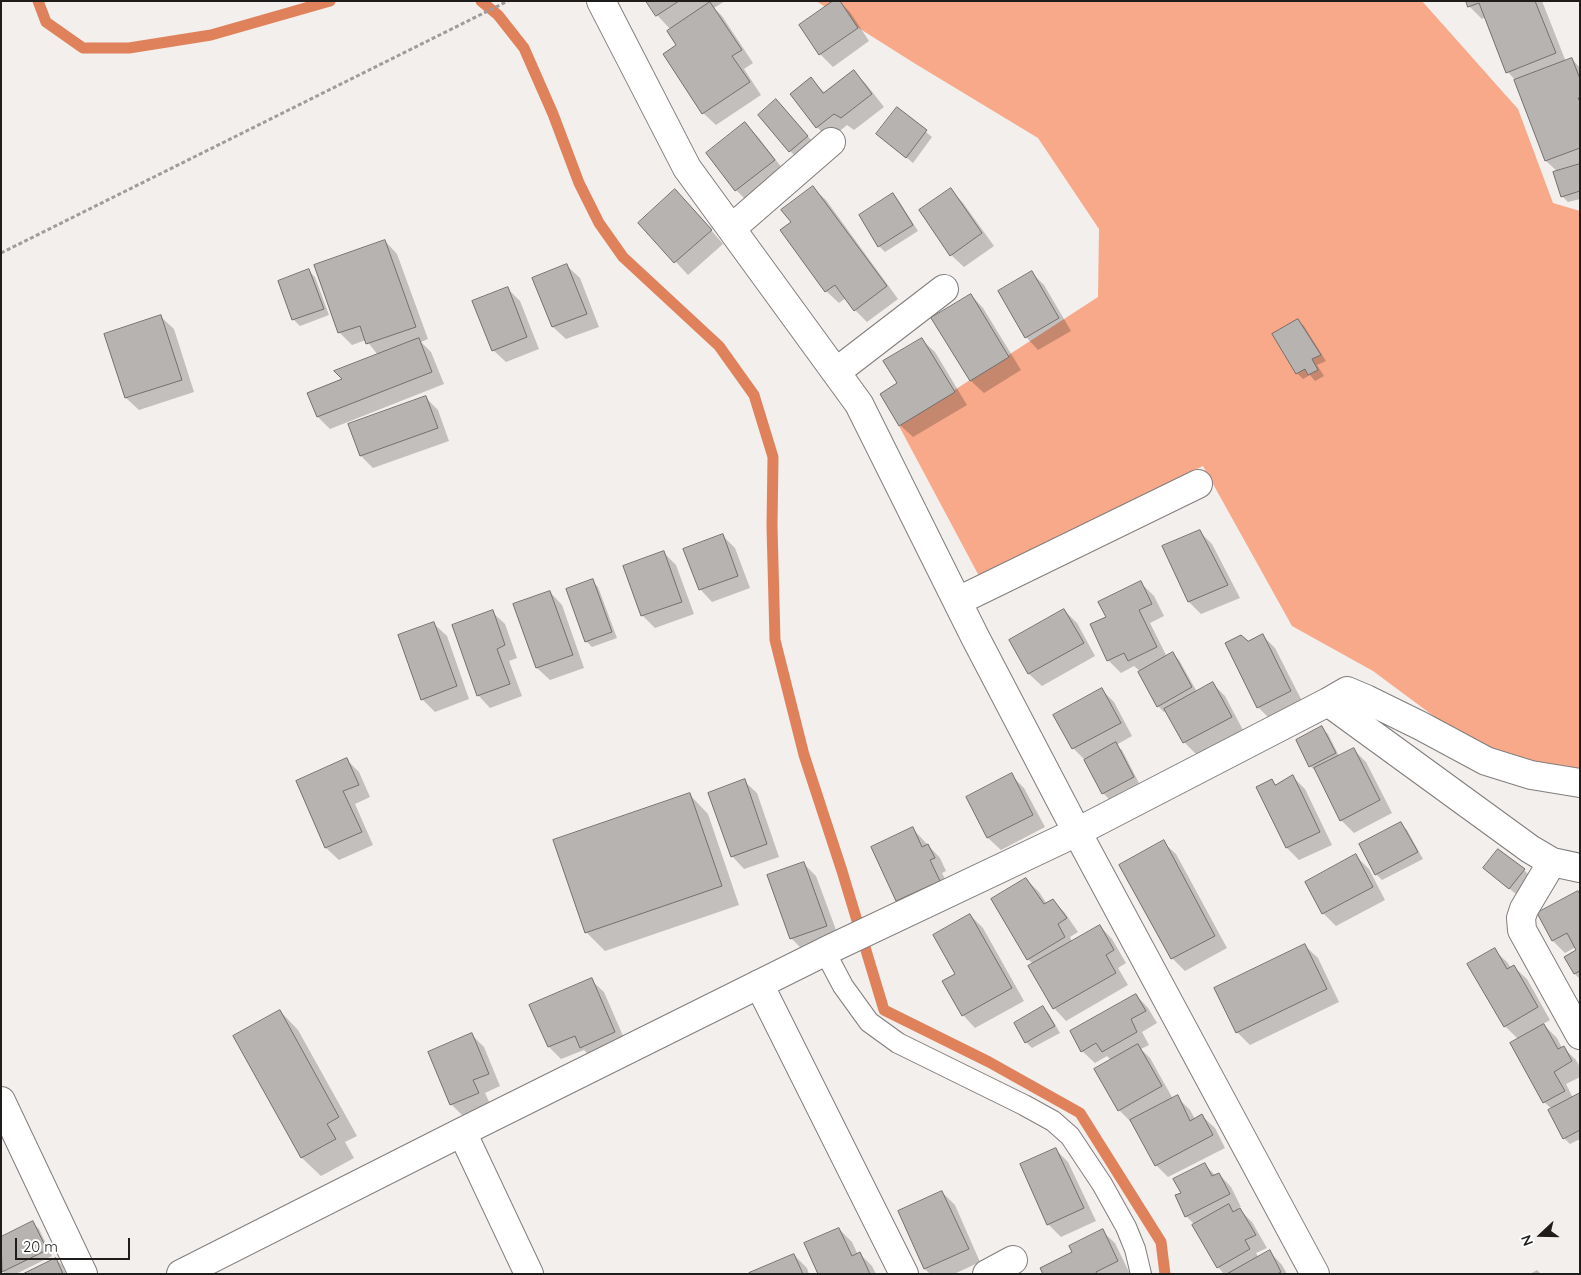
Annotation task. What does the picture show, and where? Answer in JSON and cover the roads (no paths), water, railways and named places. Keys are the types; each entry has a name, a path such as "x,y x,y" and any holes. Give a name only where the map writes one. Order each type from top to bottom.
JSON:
{"street":[{"path":"601,1 688,168 859,404 1077,832 1315,1274"},
{"path":"732,228 831,142"},
{"path":"836,372 944,289"},
{"path":"958,601 1198,484"},
{"path":"180,1274 759,984 1077,832 1347,691 1421,726 1486,762 1531,775 1580,783"},
{"path":"1328,702 1530,849 1552,862 1580,868"},
{"path":"1552,862 1524,909 1521,918 1522,930 1580,1035"},
{"path":"759,984 904,1274"},
{"path":"1,1101 83,1274"},
{"path":"462,1132 528,1274"},
{"path":"987,1274 1013,1260"}],"lane":[{"path":"832,949 843,986 868,1022 898,1043 1053,1121 1070,1136 1102,1184 1126,1227 1135,1250 1141,1274"}],"waterway":[{"path":"38,1 46,22 83,48 129,48 211,35 330,1"},
{"path":"481,1 498,15 524,48 553,114 579,183 599,223 623,257 719,346 754,395 773,457 772,526 775,640 804,755 842,871 884,1010 989,1062 1080,1113 1161,1242 1165,1274"}]}
